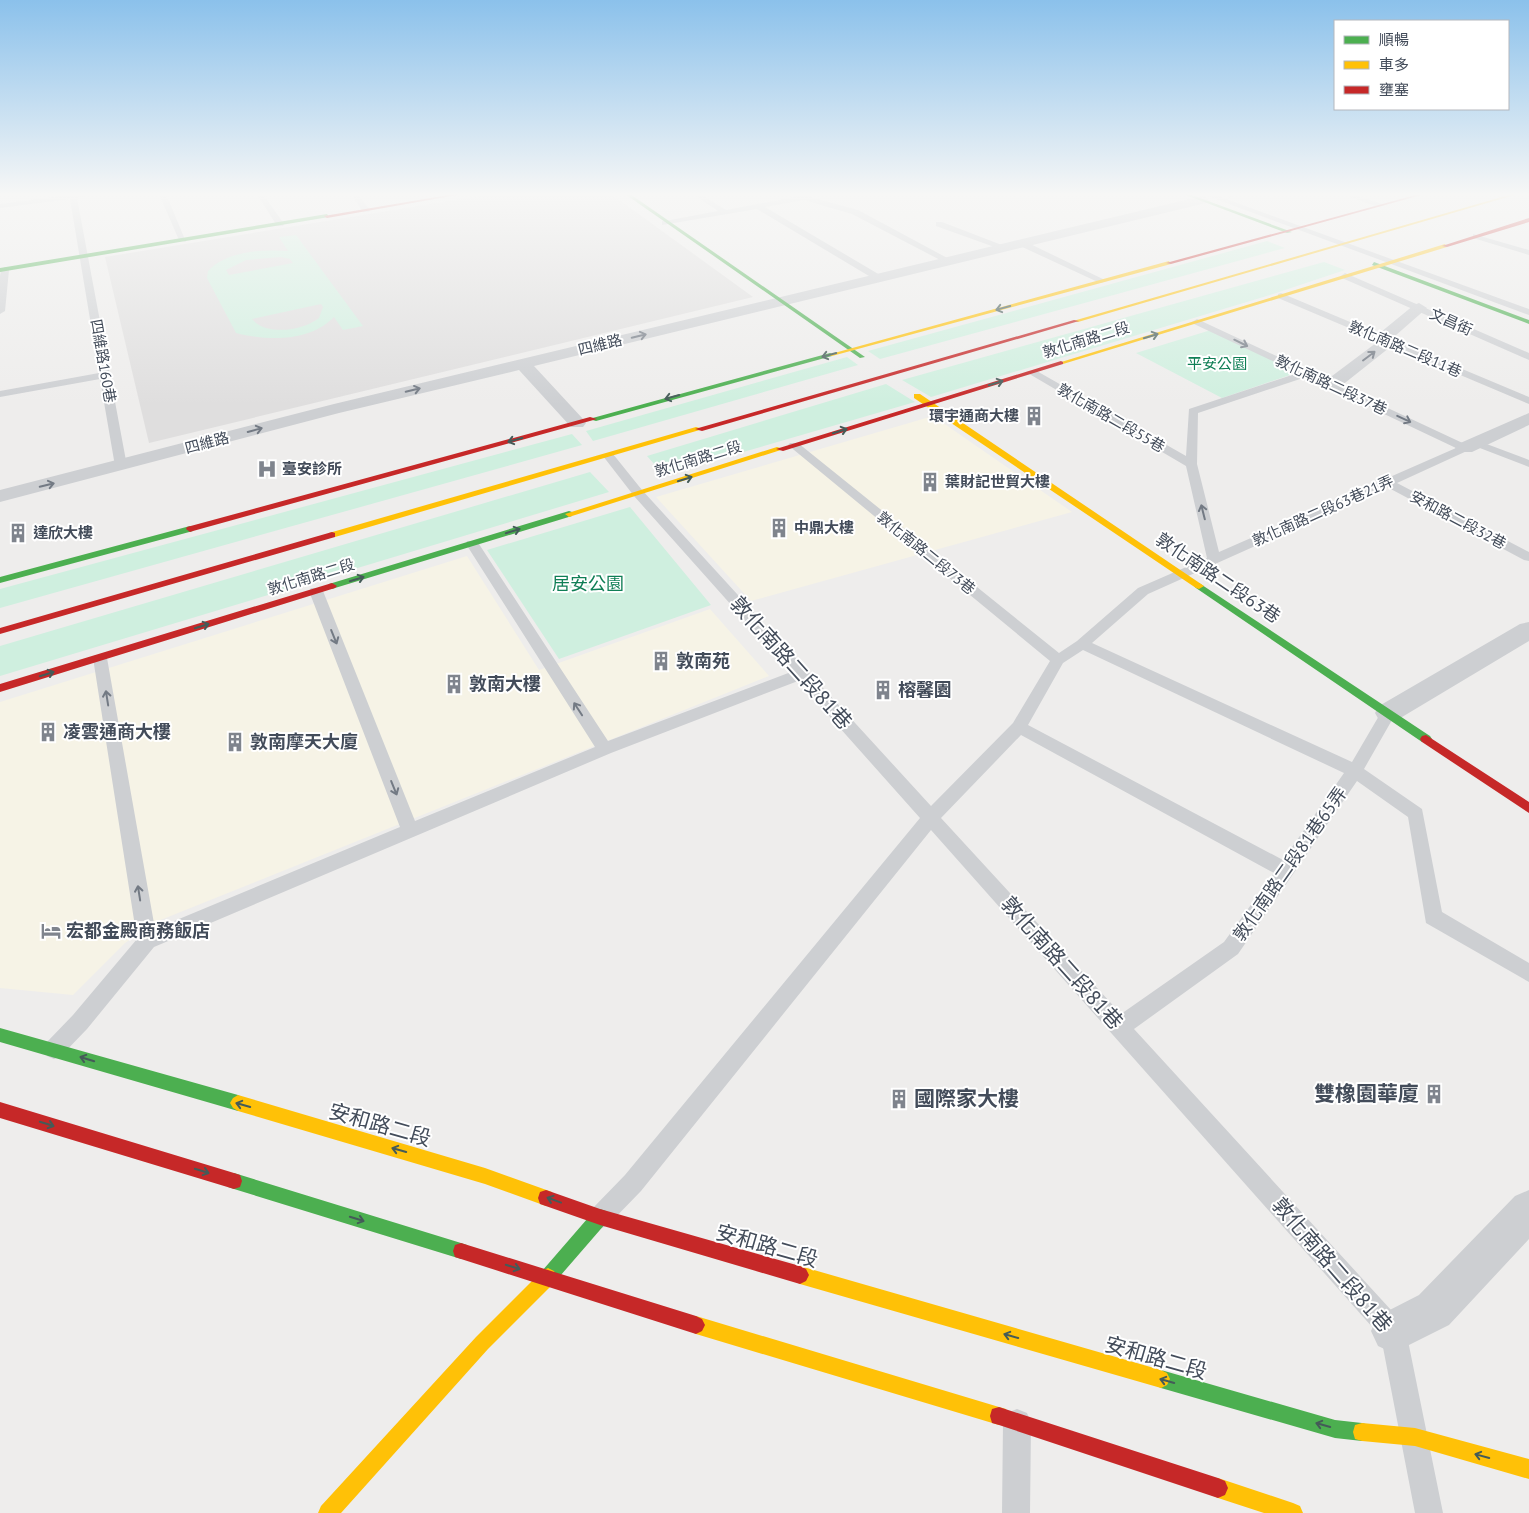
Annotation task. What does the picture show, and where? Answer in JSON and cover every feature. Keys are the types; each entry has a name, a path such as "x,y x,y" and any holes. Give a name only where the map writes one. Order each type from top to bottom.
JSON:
{"main road":[{"path":"2,270 34,265"},
{"name":"敦化南路二段63巷","path":"729,265 784,301 928,404 1529,808"},
{"path":"0,580 1163,265"},
{"name":"敦化南路二段","path":"0,631 609,456 896,382 1273,265"},
{"path":"1375,265 1529,322"},
{"name":"敦化南路二段","path":"0,688 1384,265"},
{"path":"1424,265 1529,302"},
{"name":"安和路二段","path":"0,1036 54,1049 485,1176 600,1217 1335,1429 1415,1438 1529,1469"},
{"path":"0,1110 548,1277 655,1313 1018,1421 1293,1513"},
{"path":"328,1513 482,1343 548,1277 600,1217"}],"street":[{"name":"四維路","path":"0,496 334,409 928,265"},
{"path":"1330,386 1388,342 1387,335 1419,308"},
{"path":"523,364 577,423"},
{"path":"1471,445 1529,418"},
{"path":"1388,713 1529,630"},
{"path":"1393,1331 1434,1310 1529,1210"}],"lane":[{"name":"四維路160巷","path":"86,265 121,466"},
{"path":"856,265 877,277"},
{"path":"1068,265 1103,281"},
{"path":"1399,265 1529,312"},
{"path":"0,311 2,270"},
{"name":"文昌街","path":"1345,276 1529,357"},
{"name":"敦化南路二段11巷","path":"1281,296 1529,401"},
{"name":"敦化南路二段37巷","path":"1197,322 1330,386 1471,445 1529,464"},
{"name":"敦化南路二段55巷","path":"1031,372 1191,464"},
{"path":"1214,559 1191,464 1193,411 1306,374"},
{"path":"0,394 106,375"},
{"name":"敦化南路二段73巷","path":"794,445 1058,660"},
{"name":"敦化南路二段63巷21弄","path":"1058,660 1082,644 1143,591 1471,445"},
{"name":"敦化南路二段81巷","path":"609,456 638,493 1393,1331 1429,1513"},
{"name":"安和路二段32巷","path":"1387,482 1529,557"},
{"path":"472,544 605,749"},
{"path":"316,591 411,832"},
{"path":"1082,644 1355,771 1416,814 1433,917 1529,972"},
{"path":"100,658 147,941"},
{"path":"600,1217 633,1183 930,818 1019,727 1058,660"},
{"path":"54,1049 80,1022 147,941 411,832 605,749 801,674"},
{"name":"敦化南路二段81巷65弄","path":"1120,1027 1231,948 1355,771 1388,713"},
{"path":"1019,727 1285,870"},
{"path":"1016,1513 1018,1421"}],"shaded area":[{"path":"107,265 708,265 753,297 149,443"},
{"path":"933,416 1072,512 751,601 656,497"},
{"path":"467,556 539,670 710,609 769,676 158,921 125,943 73,995 0,988 0,702"}],"green space":[{"path":"215,265 237,265 226,270 229,275 284,265 318,265 363,326 343,330 334,317 313,331 301,335 275,338 236,333 207,278 208,271","holes":["321,304 323,307 319,318 294,329 275,330 266,328 252,319"]},
{"path":"1181,265 1224,265 880,359 868,351"},
{"path":"1315,265 1331,265 1345,270 1270,295 931,397 902,380"},
{"name":"平安公園","path":"1211,330 1299,372 1222,398 1136,353"},
{"path":"847,357 858,365 593,441 586,431"},
{"path":"886,384 915,402 664,475 647,456"},
{"path":"572,434 582,445 0,608 0,589"},
{"path":"590,472 609,492 0,676 0,646"},
{"name":"居安公園","path":"630,507 711,605 559,659 487,550"}],"traffic: fast":[{"path":"0,270 33,265"},
{"path":"729,265 862,357"},
{"path":"1376,265 1529,322"},
{"path":"593,419 830,355"},
{"path":"332,586 569,514"},
{"path":"0,580 190,529"},
{"path":"1199,586 1426,739"},
{"path":"0,1035 238,1103"},
{"path":"234,1181 461,1251"},
{"path":"548,1277 600,1217"},
{"path":"1161,1379 1335,1429 1362,1432"}],"traffic: slow":[{"path":"830,355 1163,265"},
{"path":"1076,321 1271,265"},
{"path":"1061,363 1384,265"},
{"path":"917,396 1199,586"},
{"path":"332,535 699,429"},
{"path":"569,514 780,449"},
{"path":"238,1103 485,1176 546,1198"},
{"path":"800,1275 1161,1379"},
{"path":"328,1513 482,1343 548,1277"},
{"path":"696,1325 999,1416"},
{"path":"1362,1432 1415,1437 1529,1469"},
{"path":"1218,1488 1293,1513"}],"traffic: jam":[{"path":"699,429 1076,321"},
{"path":"780,449 1061,363"},
{"path":"190,529 593,419"},
{"path":"0,631 332,535"},
{"path":"0,688 332,586"},
{"path":"1426,739 1529,808"},
{"path":"0,1110 234,1181"},
{"path":"546,1198 600,1217 800,1275"},
{"path":"461,1251 696,1325"},
{"path":"999,1416 1218,1488"}],"place":[{"name":"環宇通商大樓","path":"1034,416"},
{"name":"臺安診所","path":"267,469"},
{"name":"葉財記世貿大樓","path":"930,482"},
{"name":"中鼎大樓","path":"779,528"},
{"name":"達欣大樓","path":"18,533"},
{"name":"敦南苑","path":"661,661"},
{"name":"敦南大樓","path":"454,684"},
{"name":"榕馨園","path":"883,690"},
{"name":"凌雲通商大樓","path":"48,732"},
{"name":"敦南摩天大廈","path":"235,742"},
{"name":"宏都金殿商務飯店","path":"51,931"},
{"name":"雙橡園華廈","path":"1434,1094"},
{"name":"國際家大樓","path":"899,1099"}]}
